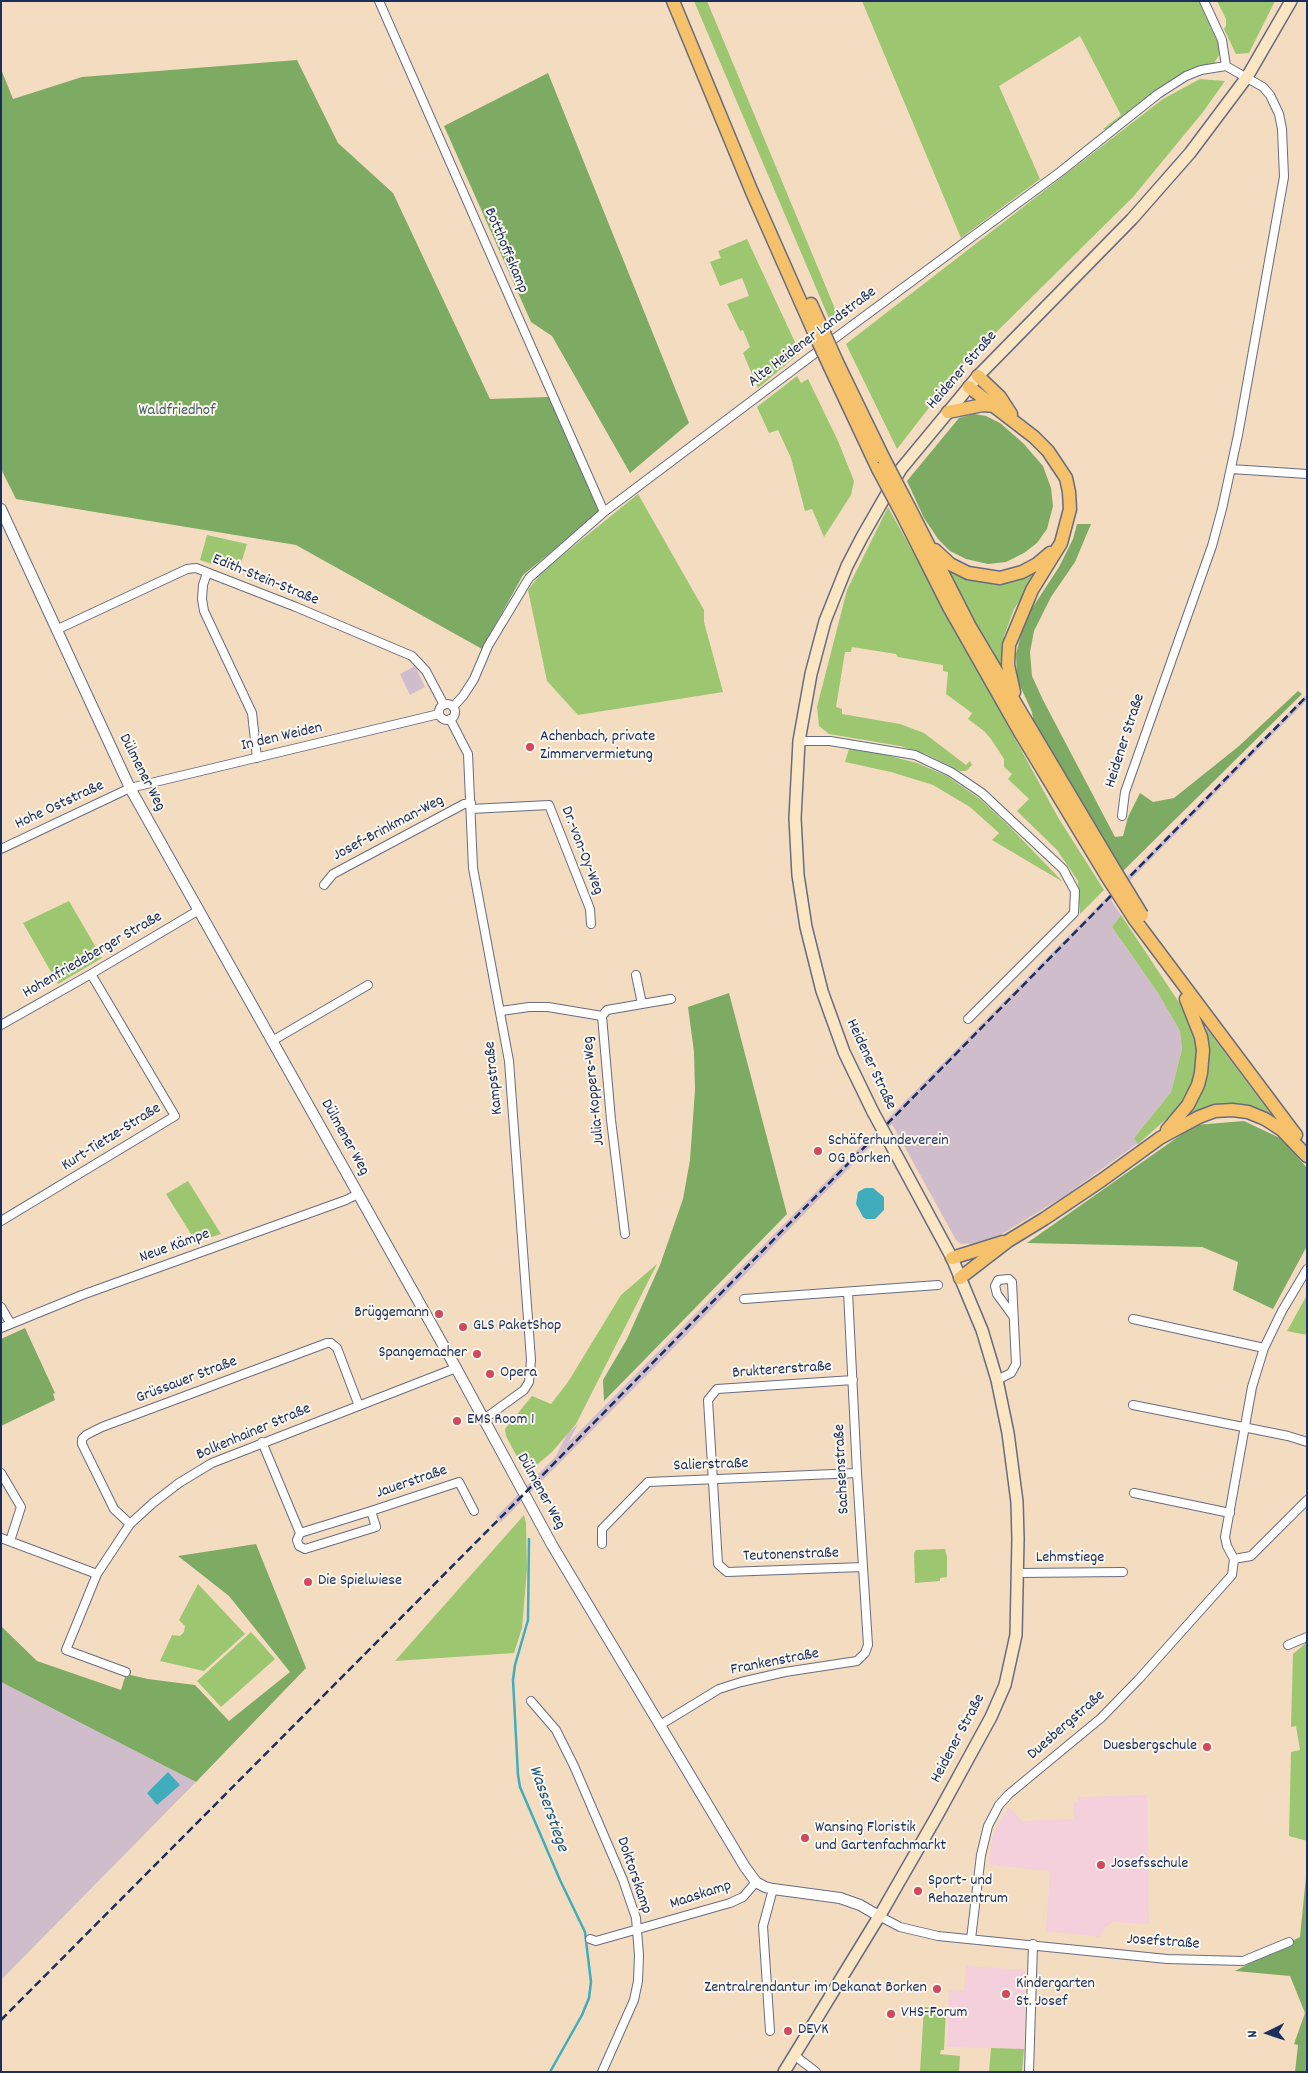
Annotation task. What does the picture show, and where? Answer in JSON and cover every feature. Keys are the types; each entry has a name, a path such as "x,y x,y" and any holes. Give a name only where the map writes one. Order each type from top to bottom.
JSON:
{"highway":[{"path":"673,1 752,192 881,464 969,626 1110,872"},
{"path":"682,1 820,336"},
{"path":"978,376 1000,397 1017,423"},
{"path":"969,387 1017,423 1048,451 1066,478 1069,492 1070,509 1061,543 1032,590 1009,645 1008,665 1010,682 1028,727"},
{"path":"948,412 983,406 995,406"},
{"path":"905,511 939,555 950,564 968,573 1000,578 1022,572 1038,564 1061,543"},
{"path":"905,511 948,607 1021,734 1174,974 1307,1149"},
{"path":"1138,918 1254,1074 1307,1138"},
{"path":"1160,1138 1182,1114 1191,1100 1198,1085 1203,1062 1203,1050 1197,1026 1174,974"},
{"path":"960,1278 1008,1241 1094,1186 1160,1138 1199,1117 1215,1111 1232,1110 1248,1112 1265,1119 1282,1130 1307,1156"},
{"path":"952,1258 1008,1241"}],"main road":[{"name":"Heidener Straße","path":"784,2072 879,1916 991,1717 1005,1686 1016,1636 1018,1573 1018,1525 1013,1461 997,1380 982,1330 952,1258 873,1112 835,1028 822,991 806,927 795,849 794,818 799,741 806,697 816,654 825,621 847,566 876,510 901,470 978,376 1132,219 1202,139 1247,78 1290,1"}],"street":[{"name":"Botthoffskamp","path":"379,1 604,512"},
{"path":"1204,1 1222,40 1226,66 1247,78"},
{"name":"Alte Heidener Landstraße","path":"453,707 463,696 474,678 488,646 529,578 604,512 1060,172 1158,94 1186,76 1201,70 1226,66"},
{"name":"Heidener Straße","path":"1122,816 1125,792 1212,546 1231,469 1284,177 1284,145 1279,114 1270,95 1263,87 1247,78"},
{"path":"1231,469 1307,474"},
{"name":"Dülmener Weg","path":"1,509 130,788 456,1368 552,1545 745,1867 756,1882"},
{"name":"Edith-Stein-Straße","path":"56,630 187,569 196,568 296,607 412,656 426,671 444,705"},
{"path":"207,573 203,585 202,599 204,611 252,713 257,758"},
{"path":"448,704 453,707 454,714 450,719 443,718 440,714 440,708 448,704"},
{"name":"In den Weiden","path":"130,788 440,714"},
{"name":"Kampstraße","path":"450,719 468,754 473,868 509,1061 531,1360 529,1382 524,1390 484,1419"},
{"path":"799,741 830,741 915,755 951,772 982,793 1064,869 1075,891 1074,913 968,1019"},
{"name":"Hohe Oststraße","path":"1,849 130,788"},
{"name":"Josef-Brinkman-Weg","path":"324,885 333,874 464,804 471,806"},
{"name":"Dr.-von-Oy-Weg","path":"471,806 549,805 590,909 591,924"},
{"name":"Hohenfriedeberger Straße","path":"1,1025 199,910"},
{"name":"Kurt-Tietze-Straße","path":"1,1221 174,1116 91,974"},
{"path":"636,975 642,1004"},
{"path":"272,1041 368,985"},
{"path":"602,1016 607,1010 671,998"},
{"name":"Julia-Koppers-Weg","path":"501,1011 528,1007 602,1016 611,1120 626,1234"},
{"name":"Neue Kämpe","path":"1,1328 82,1295 346,1200 358,1194"},
{"path":"1307,1269 1282,1311 1264,1348 1252,1388 1225,1541 1234,1559 1250,1556 1307,1500"},
{"path":"744,1299 938,1285"},
{"name":"Sachsenstraße","path":"848,1292 856,1473 868,1645"},
{"path":"1,1307 11,1324"},
{"path":"997,1380 1011,1373 1016,1364 1013,1316"},
{"path":"1133,1319 1264,1348"},
{"name":"Grüssauer Straße","path":"130,1524 114,1509 99,1479 82,1444 82,1439 86,1435 102,1427 327,1343 331,1343 337,1348 358,1406"},
{"name":"Bolkenhainer Straße","path":"126,1672 66,1650 97,1574 130,1524 179,1483 212,1463 456,1368"},
{"name":"Bruktererstraße","path":"714,1480 708,1400 717,1389 853,1380"},
{"path":"1133,1405 1288,1436 1307,1442"},
{"name":"Jauerstraße","path":"262,1442 300,1533 297,1540 299,1546 305,1549 376,1527 371,1511"},
{"path":"1,1473 21,1508 10,1542"},
{"name":"Salierstraße","path":"602,1544 602,1528 648,1482 856,1473"},
{"name":"Teutonenstraße","path":"714,1480 718,1564 727,1572 863,1567"},
{"name":"Jauerstraße","path":"300,1533 460,1482 474,1511"},
{"path":"1134,1493 1230,1513"},
{"path":"1,1538 97,1574"},
{"name":"Duesbergstraße","path":"971,1939 981,1855 988,1826 999,1805 1014,1790 1101,1718 1139,1679 1195,1614 1229,1579 1233,1571 1234,1559"},
{"name":"Lehmstiege","path":"1018,1573 1123,1572"},
{"path":"1288,1645 1307,1637"},
{"name":"Frankenstraße","path":"660,1725 720,1689 785,1672 857,1661 865,1653 868,1645"},
{"name":"Doktorskamp","path":"532,1701 556,1730 574,1766 623,1880 636,1918 639,1955 634,2000 602,2072"},
{"path":"756,1882 773,1889 840,1898 860,1905 879,1916"},
{"name":"Maaskamp","path":"590,1939 596,1941 730,1903 743,1897 756,1882"},
{"path":"770,2031 763,1926 773,1889"},
{"name":"Josefstraße","path":"879,1916 900,1927 918,1932 1167,1959 1243,1961 1289,1942"},
{"path":"1029,2072 1033,1944"},
{"path":"794,2055 816,2072"}],"shaded area":[{"path":"415,666 425,687 410,695 400,674"},
{"path":"1307,694 1307,700 1111,900 1121,915 1112,927 1158,993 1180,1031 1182,1049 1171,1092 1134,1138 1138,1143 1063,1197 995,1238 980,1243 961,1244 956,1240 892,1124 500,1523 496,1517 556,1456 567,1434 578,1424 568,1443"},
{"path":"1,1682 196,1782 1,1980"},
{"path":"1147,1795 1149,1924 1113,1922 1105,1927 1100,1937 1046,1931 1050,1871 989,1865 992,1838 999,1822 1009,1807 1022,1821 1073,1819 1074,1803 1078,1802 1078,1797"},
{"path":"966,1966 1025,1970 1024,2049 947,2047 949,1990 964,1991"}],"green space":[{"path":"694,1 707,1 838,316 831,323"},
{"path":"862,1 1199,1 1217,39 1219,38 1221,52 1214,63 1199,66 1176,77 1107,130 1103,129 1121,115 1080,36 999,86 1040,179 961,238"},
{"path":"1217,1 1275,1 1249,53 1236,54 1224,29 1226,19"},
{"name":"Waldfriedhof","path":"297,60 338,143 393,193 490,399 549,397 600,512 523,575 482,649 296,545 16,499 1,469 1,69 13,99 82,77"},
{"path":"548,73 689,423 630,473 552,336 531,322 444,126"},
{"path":"1200,79 1225,81 1203,112 1133,197 959,369 897,449 846,344 1163,99"},
{"path":"747,239 800,353 758,388 743,353 750,347 743,330 740,331 727,304 749,296 746,288 742,278 720,286 710,262 721,258 718,251"},
{"path":"797,376 801,383 808,379 838,441 854,481 851,495 824,537 812,509 805,511 791,458 778,430 769,433 757,407"},
{"path":"974,414 986,416 1000,423 1023,443 1043,466 1051,488 1053,506 1047,529 1037,543 1024,553 1006,562 988,564 966,559 950,551 938,539 924,518 907,481 959,418"},
{"path":"638,494 704,610 704,622 723,692 578,715 547,681 528,590 542,572"},
{"path":"888,507 1059,819 1104,890 1080,914 1078,881 1057,850 1017,811 1029,799 1008,779 1012,774 1004,767 1004,759 991,739 968,719 972,713 946,694 948,672 943,671 943,665 898,657 896,654 852,647 851,652 845,652 836,707 842,709 842,714 900,724 924,733 966,765 970,761 972,765 966,771 960,771 926,754 900,746 829,734 819,726 817,707 847,590"},
{"path":"1077,524 1091,524 1075,562 1051,597 1034,631 1030,652 1032,676 1115,837 1123,836 1128,817 1140,793 1153,802 1174,798 1239,746 1298,691 1302,694 1123,871 1034,724 1032,712 1017,679 1016,654 1025,619 1059,567 1073,539"},
{"path":"207,535 247,544 238,573 200,560"},
{"path":"1042,567 1014,609 1004,636 1002,674 948,574 952,572 972,581 1005,582"},
{"path":"849,749 882,754 917,763 947,776 980,799 1063,882 992,840 999,833 970,807 933,785 891,772 845,762"},
{"path":"69,901 102,958 58,984 23,923"},
{"path":"1121,915 1188,1016 1196,1046 1195,1075 1181,1106 1138,1144 1134,1138 1171,1092 1182,1049 1180,1031 1158,993 1112,927"},
{"path":"729,993 787,1214 604,1401 603,1380 627,1339 660,1265 683,1199 690,1160 695,1090 694,1052 688,1007"},
{"path":"1207,1029 1270,1113 1189,1115 1204,1030"},
{"path":"1244,1121 1282,1139 1307,1168 1307,1246 1273,1309 1233,1290 1238,1262 1202,1247 1027,1243 1195,1125"},
{"path":"188,1181 221,1234 196,1242 166,1194"},
{"path":"657,1264 576,1424 552,1452 526,1474 506,1436 505,1429 532,1396 551,1404 568,1382 621,1295"},
{"path":"1307,1295 1307,1335 1287,1331"},
{"path":"25,1328 55,1393 53,1394 55,1400 1,1426 1,1339"},
{"path":"524,1515 526,1523 527,1569 522,1628 514,1653 395,1661"},
{"path":"256,1544 306,1668 196,1782 1,1682 1,1626 37,1661 121,1690 126,1674 195,1685 229,1721 290,1672 229,1596 178,1556"},
{"path":"945,1549 947,1577 940,1578 940,1581 915,1583 914,1553 916,1550"},
{"path":"198,1584 245,1634 204,1671 160,1661 172,1635 180,1636 184,1632 185,1626 179,1620"},
{"path":"251,1632 275,1659 221,1707 197,1681"},
{"path":"1307,1642 1307,1841 1289,1836 1291,1752 1300,1750 1296,1726 1291,1727 1293,1654"},
{"path":"1307,1867 1307,2072 1295,2072 1298,2045 1294,2044 1305,2013 1290,1976 1235,1971 1300,1937"},
{"path":"924,2007 946,2008 944,2050 941,2050 940,2054 960,2056 959,2072 920,2072"},
{"path":"991,2048 1024,2049 1022,2072 989,2072"}],"water":[{"path":"865,1188 873,1188 884,1197 884,1210 875,1219 863,1217 856,1204 858,1192"},
{"path":"168,1772 180,1785 157,1805 147,1793"}],"waterway":[{"name":"Wasserstiege","path":"529,1539 528,1620 515,1665 513,1680 518,1775 520,1787 560,1880 585,1932 591,1982 589,1998 582,2015 550,2072"}],"railway":[{"path":"1,2020 524,1494 1307,696"}],"place":[{"name":"Achenbach, private Zimmervermietung","path":"530,747"},
{"name":"Schäferhundeverein OG Borken","path":"818,1151"},
{"name":"Brüggemann","path":"439,1314"},
{"name":"GLS PaketShop","path":"463,1327"},
{"name":"Spangemacher","path":"477,1354"},
{"name":"Opera","path":"490,1374"},
{"name":"EMS Room 1","path":"457,1421"},
{"name":"Die Spielwiese","path":"308,1582"},
{"name":"Duesbergschule","path":"1207,1747"},
{"name":"Wansing Floristik und Gartenfachmarkt","path":"805,1838"},
{"name":"Josefsschule","path":"1101,1865"},
{"name":"Sport- und Rehazentrum","path":"918,1891"},
{"name":"Zentralrendantur im Dekanat Borken","path":"937,1989"},
{"name":"Kindergarten St. Josef","path":"1006,1994"},
{"name":"VHS-Forum","path":"891,2014"},
{"name":"DEVK","path":"788,2031"}]}
